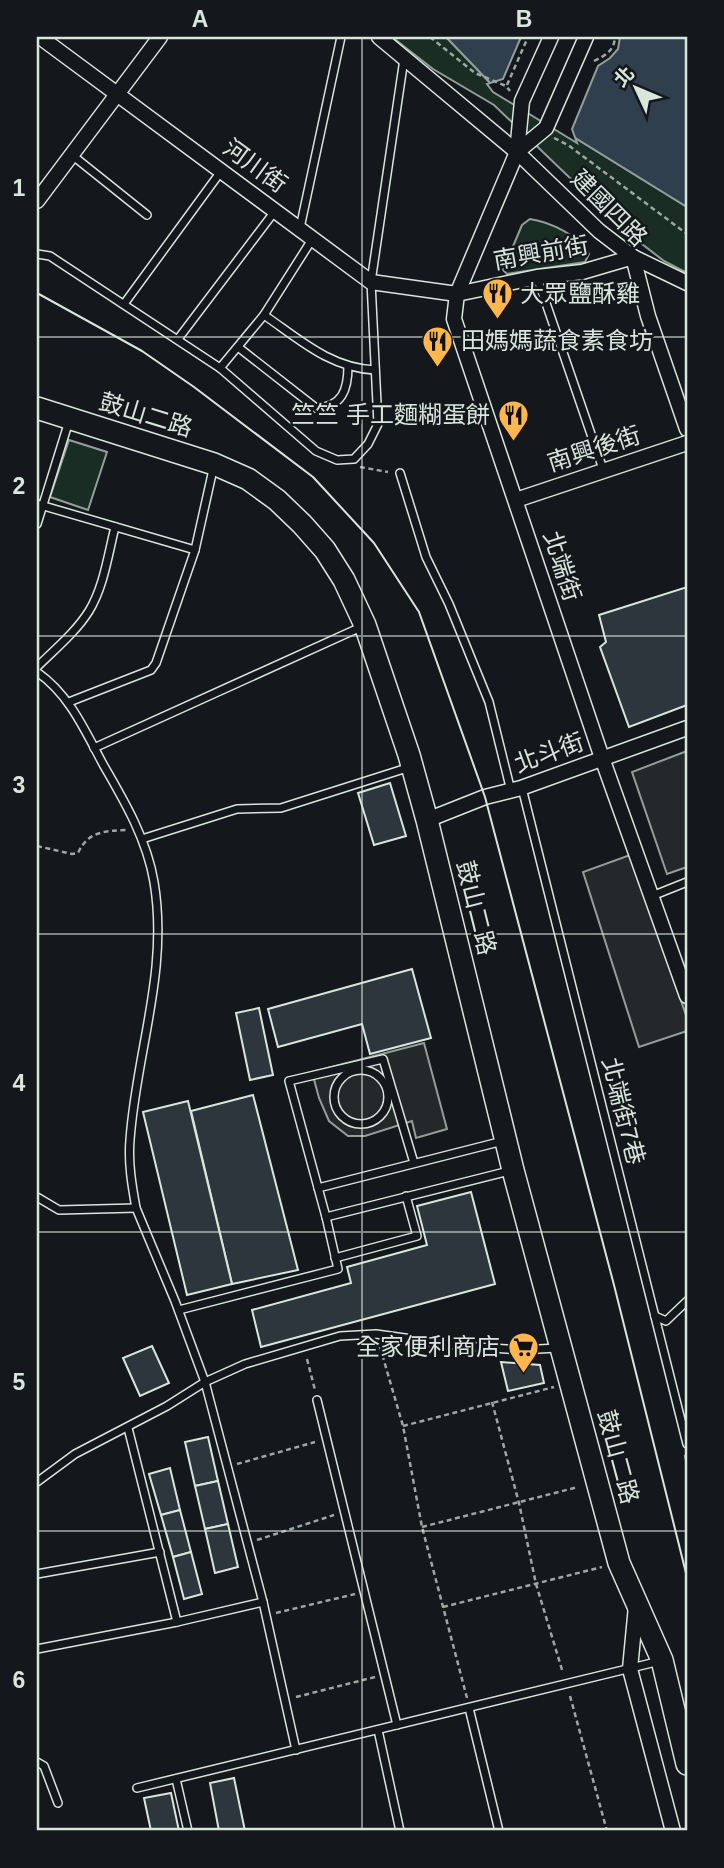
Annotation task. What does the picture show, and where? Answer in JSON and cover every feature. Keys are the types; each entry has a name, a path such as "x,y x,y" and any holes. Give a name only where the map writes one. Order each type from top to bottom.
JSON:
{"street":[{"name":"河川街","path":"40,37 314,237 371,282"},
{"path":"37,201 160,37"},
{"name":"建國四路","path":"379,37 517,152 600,231 633,257 648,316 687,429"},
{"path":"517,152 522,105 551,37"},
{"path":"517,152 546,127 586,37"},
{"name":"北端街","path":"517,152 457,294 454,318 602,758 651,896 681,963 687,996"},
{"path":"633,257 687,283"},
{"name":"南興前街","path":"457,294 537,277 582,272 633,257"},
{"path":"371,282 457,294"},
{"name":"鼓山二路","path":"37,408 214,464 248,479 277,500 302,524 325,550 344,580 365,625 412,766 513,1170 619,1563 662,1660 687,1764"},
{"name":"南興後街","path":"516,500 687,443"},
{"name":"北斗街","path":"427,820 492,794 516,789 687,728"},
{"path":"636,1606 629,1669 673,1831"}],"lane":[{"path":"300,228 341,37"},
{"path":"37,254 50,256 220,368 316,451 337,460 354,459 368,444 377,424 371,282 405,58"},
{"path":"71,154 147,215"},
{"path":"124,304 222,170"},
{"path":"178,339 276,210"},
{"path":"220,368 264,315 314,237"},
{"path":"537,277 603,469"},
{"path":"264,315 314,351 348,366 375,370"},
{"path":"238,347 316,408 328,408 341,397 348,384 348,366"},
{"path":"37,524 39,505 69,419"},
{"path":"69,702 152,670 195,550 214,464"},
{"name":"北端街7巷","path":"400,473 426,557 449,604 489,702 516,789 687,1444"},
{"path":"39,505 195,550"},
{"path":"115,527 101,582 89,611 37,670 69,702 139,830 154,881 159,930 153,1003 137,1075 130,1142 131,1177 136,1208 179,1310 205,1382 263,1602 296,1750"},
{"path":"94,748 365,625"},
{"path":"142,839 237,809 281,808 412,766"},
{"path":"651,896 687,882"},
{"path":"387,1072 386,1106 376,1119 359,1124 350,1121 337,1108 335,1090 344,1072 383,1059 387,1072 414,1163"},
{"path":"179,1310 338,1269 289,1082 344,1072 371,1071 395,1099"},
{"path":"318,1188 507,1140"},
{"path":"326,1217 513,1170"},
{"path":"37,1196 59,1210 136,1208"},
{"path":"335,1258 417,1236 406,1196"},
{"path":"655,1316 666,1321 687,1301"},
{"path":"37,1482 75,1454 205,1382 245,1364 340,1336 376,1334 521,1350 561,1348"},
{"path":"317,1400 397,1725"},
{"path":"128,1427 177,1622"},
{"path":"37,1574 160,1552"},
{"path":"37,1649 263,1602"},
{"path":"137,1788 662,1660"},
{"path":"469,1708 499,1831"},
{"path":"379,1730 400,1831"},
{"path":"37,1762 44,1766 58,1803"},
{"path":"176,1779 188,1831"}],"path":[{"path":"430,37 475,73 506,86 522,105"},
{"path":"506,86 528,37"},
{"path":"594,61 607,55 613,48 615,37"},
{"path":"546,127 687,234"},
{"path":"360,467 400,473"},
{"path":"37,846 72,854 78,853 82,843 97,832 139,830"},
{"path":"376,1334 403,1426 422,1527 469,1708"},
{"path":"305,1348 317,1400"},
{"path":"403,1426 571,1383"},
{"path":"492,1402 519,1503 536,1584 607,1831"},
{"path":"228,1467 327,1439"},
{"path":"422,1527 597,1482"},
{"path":"247,1543 345,1511"},
{"path":"443,1607 619,1563"},
{"path":"266,1616 364,1592"},
{"path":"285,1700 385,1674"}],"green space":[{"path":"392,37 446,37 496,89 687,207 687,273 664,261 625,231 494,105 433,69"},
{"path":"530,219 555,227 579,241 589,254 585,262 507,274 503,270 522,225"},
{"path":"69,440 107,452 88,510 50,497"}],"shaded area":[{"path":"687,751 687,867 667,874 632,772"},
{"path":"630,855 687,1018 687,1031 639,1047 583,872"},
{"path":"424,1043 447,1129 416,1138 412,1121 365,1136 348,1136 329,1121 312,1072"}],"water":[{"path":"446,37 687,37 687,207 496,89"}],"pier":[{"path":"521,37 620,37 618,49 598,66 572,129 577,143 493,92 487,84 503,79"}],"building":[{"path":"687,587 687,705 629,727 600,647 606,642 599,615"},
{"path":"390,783 406,836 374,845 358,793"},
{"path":"412,969 431,1038 370,1054 362,1024 278,1047 268,1009"},
{"path":"259,1008 273,1075 250,1080 236,1013"},
{"path":"253,1095 298,1270 232,1284 191,1111"},
{"path":"188,1101 232,1284 187,1295 143,1112"},
{"path":"471,1192 495,1284 261,1347 252,1310 351,1283 347,1267 427,1245 417,1206"},
{"path":"152,1346 169,1383 140,1396 123,1358"},
{"name":"全家便利商店","path":"501,1362 540,1365 544,1383 508,1391"},
{"path":"208,1437 218,1481 195,1486 185,1442"},
{"path":"170,1468 180,1510 161,1515 149,1474"},
{"path":"218,1481 228,1524 205,1529 195,1486"},
{"path":"180,1510 191,1552 173,1557 161,1515"},
{"path":"228,1524 238,1567 215,1573 205,1529"},
{"path":"191,1552 202,1594 184,1599 173,1557"},
{"path":"234,1778 245,1831 219,1831 210,1783"},
{"path":"171,1793 179,1831 151,1831 144,1798"}],"tram line":[{"path":"37,293 142,351 313,477 374,543 419,612 485,797 614,1285 687,1577"}],"place":[{"name":"大眾鹽酥雞","path":"497,321"},
{"name":"田媽媽蔬食素食坊","path":"438,368"},
{"name":"竺竺 手工麵糊蛋餅","path":"513,442"},
{"name":"全家便利商店","path":"523,1374"}]}
